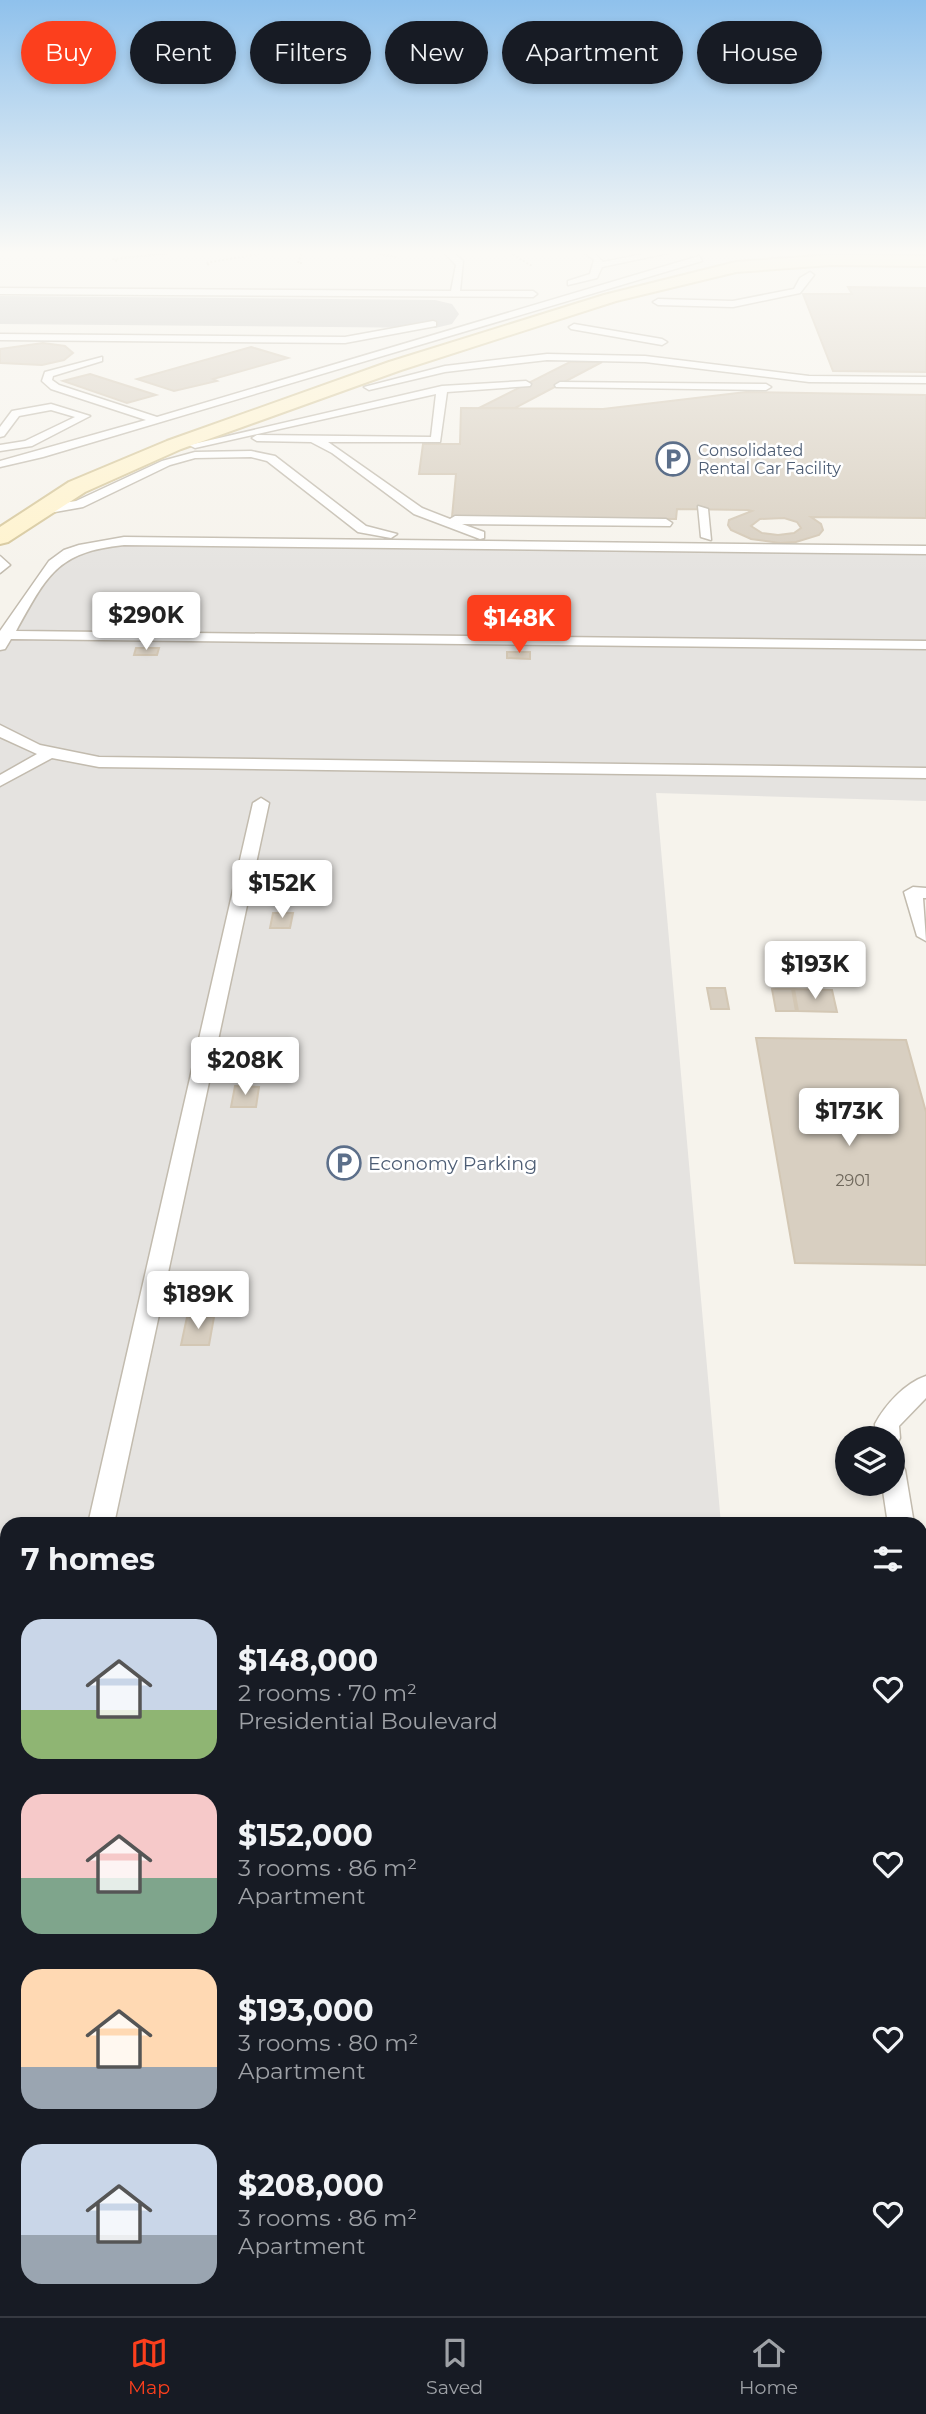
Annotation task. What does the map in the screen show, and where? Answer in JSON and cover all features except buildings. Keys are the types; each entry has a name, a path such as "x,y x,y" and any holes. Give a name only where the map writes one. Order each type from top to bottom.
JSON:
{"main road":[{"path":"226,432 423,358"},
{"path":"0,537 77,488 141,458 468,358"}],"lane":[{"path":"0,464 364,358"},
{"path":"369,387 445,369 538,358"},
{"path":"600,358 645,359 808,379 926,380"},
{"path":"99,359 49,374 47,381 55,387 157,420"},
{"path":"226,432 442,389 486,384 526,384"},
{"path":"560,384 856,391 926,388"},
{"path":"226,432 313,439 436,440 442,389"},
{"path":"0,434 16,413 51,407 85,416 28,444 0,448"},
{"path":"313,439 336,451 418,511 480,534"},
{"path":"38,511 79,504 166,463 219,452 271,458 362,530 382,533 746,538"},
{"path":"702,509 707,537"},
{"path":"440,520 666,521 667,537"},
{"path":"812,538 926,539"},
{"path":"2,639 49,568 62,557 90,546 124,541 926,550"},
{"path":"417,560 419,544"},
{"path":"0,560 4,565 0,569"},
{"path":"2,639 926,645"},
{"path":"0,730 13,740 49,753 99,762 158,765 926,773"},
{"path":"0,781 49,753"},
{"path":"103,1517 261,803"},
{"path":"919,893 926,936"},
{"path":"887,1426 902,1405 926,1385"},
{"path":"896,1496 900,1517"}],"shaded area":[{"name":"Economy Parking","path":"107,542 926,554 926,801 656,793 720,1517 0,1517 0,646 49,568"}],"place":[{"name":"Consolidated Rental Car Facility","path":"673,459"},
{"name":"Economy Parking","path":"344,1163"}]}
